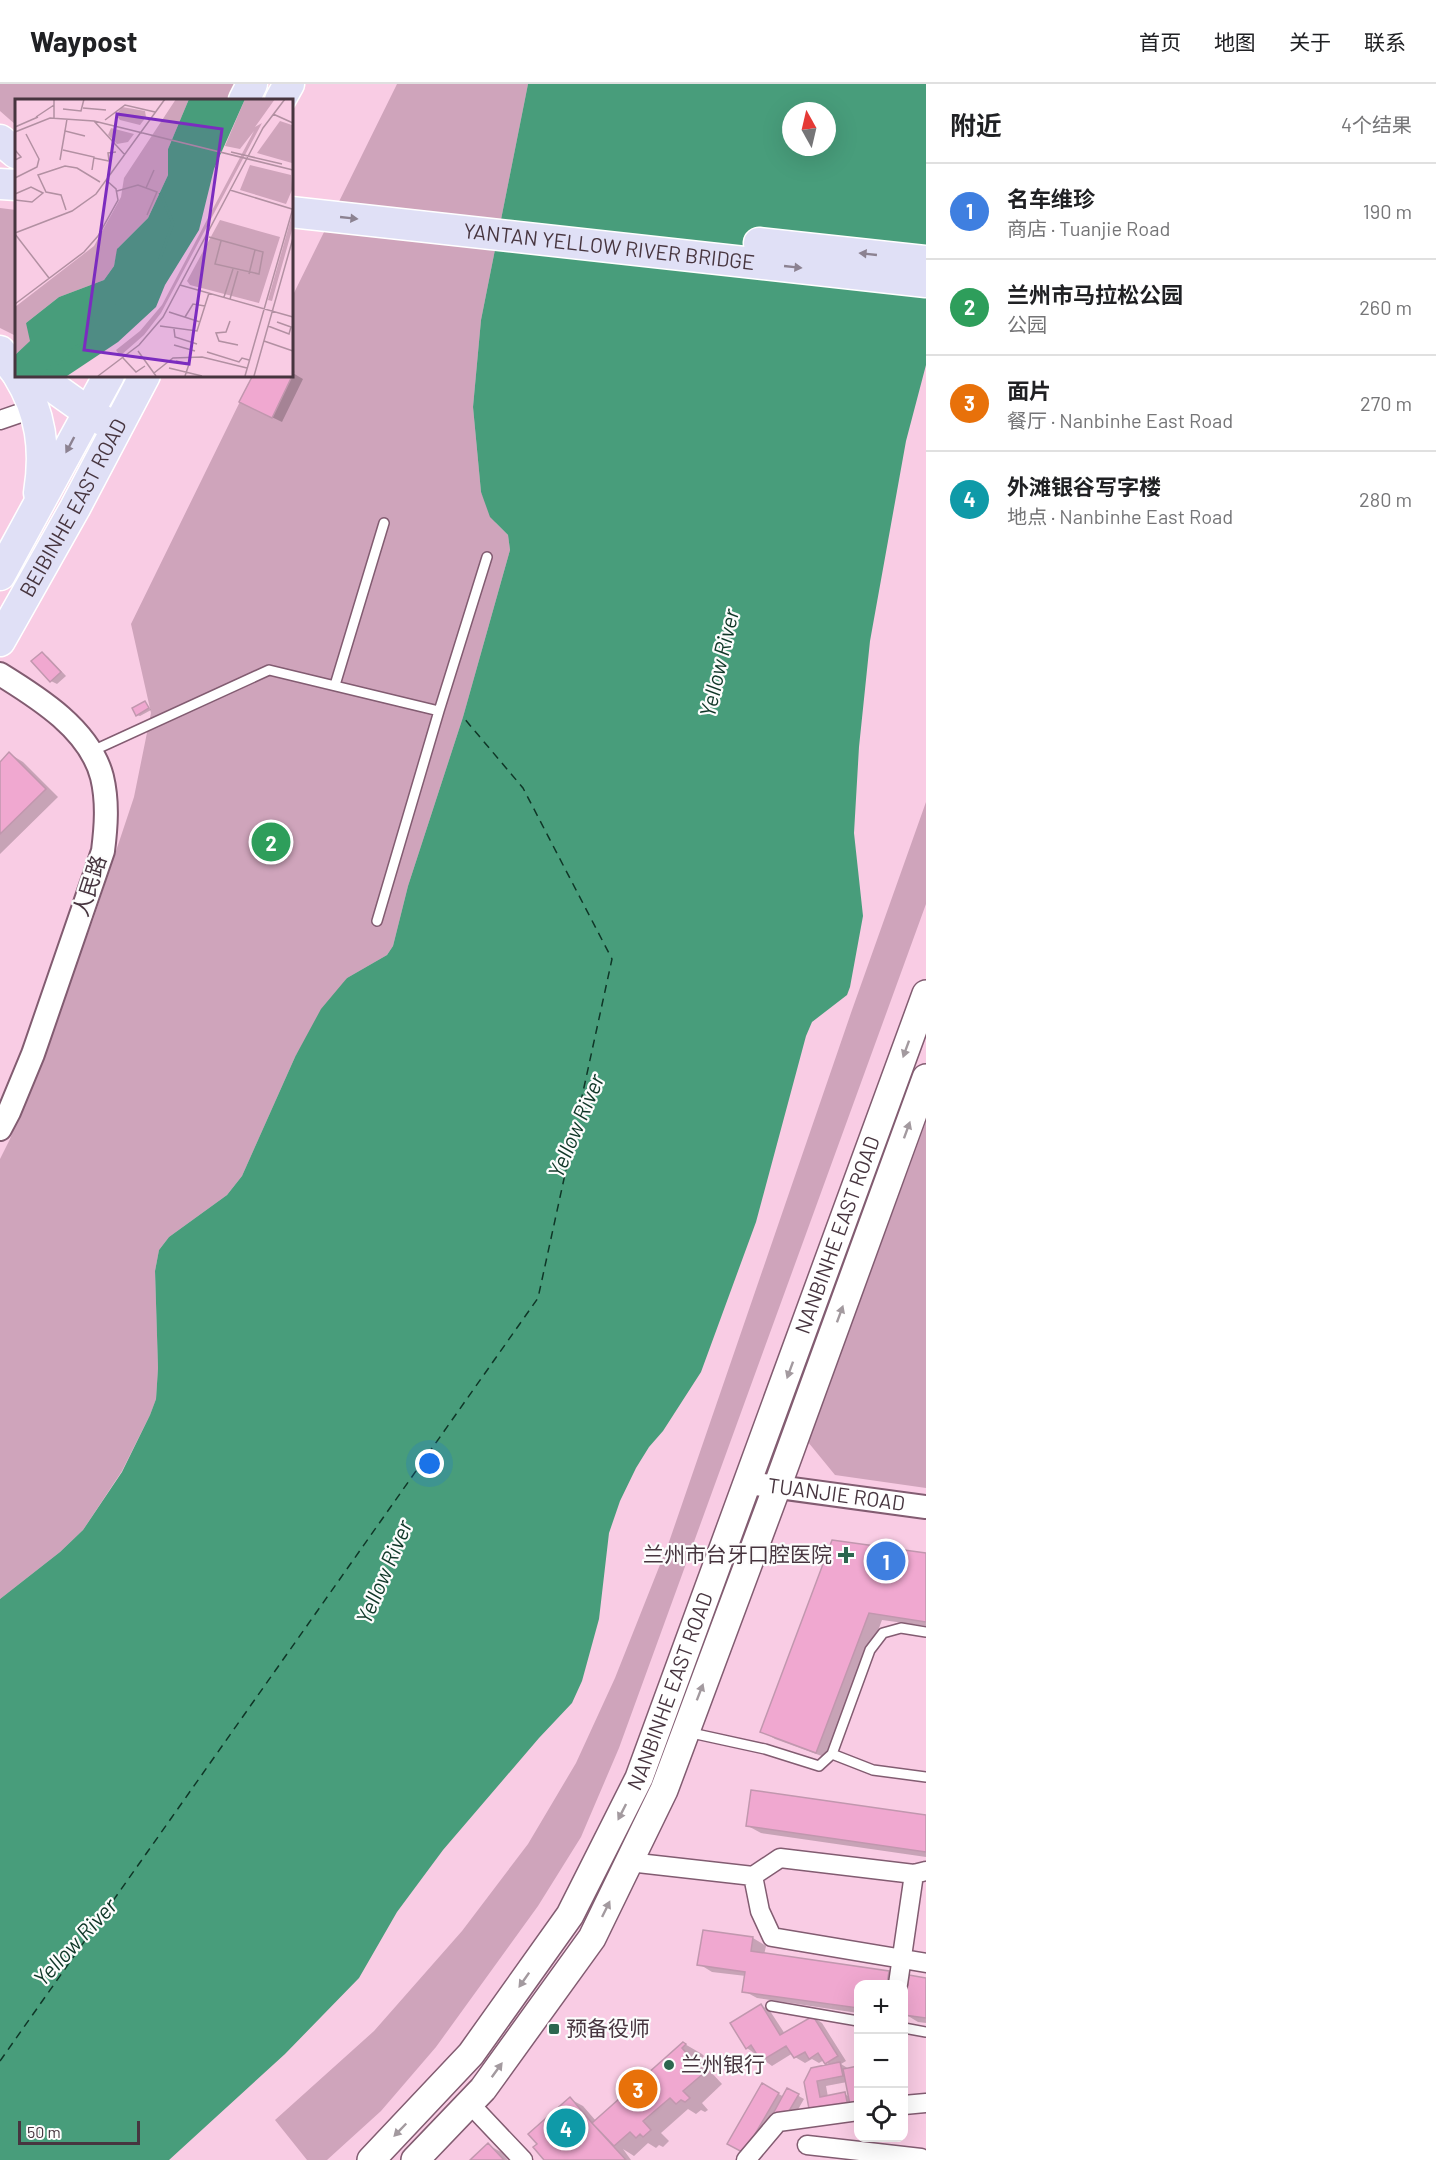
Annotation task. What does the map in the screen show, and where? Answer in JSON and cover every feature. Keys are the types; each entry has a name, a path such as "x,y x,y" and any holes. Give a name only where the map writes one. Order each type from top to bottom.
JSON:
{"main road":[{"path":"281,99 289,84"},
{"path":"0,140 15,152"},
{"path":"0,157 15,159"},
{"name":"YANTAN YELLOW RIVER BRIDGE","path":"292,192 926,261"},
{"name":"YANTAN YELLOW RIVER BRIDGE","path":"292,212 926,282"},
{"path":"0,349 15,353"},
{"path":"0,349 15,360"},
{"path":"0,349 15,371"},
{"path":"18,376 29,392 38,417 44,454 37,506"},
{"path":"37,376 88,412 118,428"},
{"name":"BEIBINHE EAST ROAD","path":"0,575 108,376"},
{"name":"BEIBINHE EAST ROAD","path":"0,641 75,508 144,376"},
{"name":"NANBINHE EAST ROAD","path":"371,2160 471,2054 570,1916 639,1778 749,1483 926,994"},
{"name":"NANBINHE EAST ROAD","path":"415,2160 483,2089 592,1938 664,1790 926,1078"}],"street":[{"path":"0,420 35,408"},
{"name":"人民路","path":"0,674 31,693 57,713 90,752 102,776 106,826 103,851 33,1054 0,1129"},
{"name":"TUANJIE ROAD","path":"749,1483 926,1507"},
{"path":"629,1862 753,1876 780,1858 920,1873 899,1980"},
{"path":"753,1876 760,1911 772,1937 926,1963"},
{"path":"908,2105 926,2103"},
{"path":"470,2104 523,2160"},
{"path":"746,2160 778,2122 854,2112"},
{"path":"807,2145 921,2158 921,2160"}],"lane":[{"path":"335,685 384,523"},
{"path":"377,921 487,557"},
{"path":"90,752 268,670 439,711"},
{"path":"686,1731 765,1749 819,1766 832,1754 870,1650 882,1633 901,1628 926,1632"},
{"path":"832,1754 873,1770 926,1777"},
{"path":"771,2007 854,2020"},
{"path":"908,2029 926,2032"}],"shaded area":[{"path":"0,84 248,84 242,99 15,99 15,124 0,111"},
{"path":"397,84 528,84 481,320 473,407 481,492 496,523 508,535 510,550 463,717 408,886 393,946 387,955 347,978 295,1057 242,1176 227,1195 169,1237 159,1250 155,1271 158,1368 156,1399 150,1415 122,1471 83,1530 60,1552 0,1599 0,1159 10,1139 93,920 134,797 151,713 131,624 253,376 292,376 292,297"},
{"path":"0,208 15,210 15,336 0,328"},
{"path":"926,802 926,904 619,1748 581,1837 538,1906 436,2047 381,2111 327,2160 307,2160 275,2120 374,2031 462,1931 528,1844 576,1763 615,1678 669,1542"},
{"path":"926,1122 926,1488 835,1475 808,1442"}],"water":[{"name":"Yellow River","path":"528,84 926,84 926,365 906,441 870,641 859,747 854,833 863,916 850,987 847,995 812,1022 806,1036 756,1222 701,1372 663,1431 649,1447 620,1501 609,1533 599,1619 582,1681 572,1703 443,1850 397,1912 359,1978 285,2054 169,2160 0,2160 0,1599 60,1552 83,1530 122,1472 150,1415 156,1399 158,1368 155,1271 159,1250 169,1237 227,1195 242,1176 295,1057 321,1009 347,978 387,955 393,946 408,886 463,717 510,550 508,535 490,517 481,492 473,407 481,320"}],"building":[{"path":"292,371 294,372 272,418 239,402 252,376 292,376"},
{"path":"42,652 61,672 50,682 31,661"},
{"path":"145,701 149,708 136,716 132,708"},
{"path":"9,752 46,789 0,834 0,762"},
{"path":"832,1540 926,1553 926,1622 869,1613 816,1753 760,1732"},
{"path":"751,1790 926,1815 926,1852 746,1826"},
{"path":"703,1930 753,1937 751,1951 889,1971 888,1980 854,1980 854,2007 742,1992 745,1972 697,1965"},
{"path":"909,1975 926,1978 926,2018 908,2016"},
{"path":"761,2004 780,2035 813,2016 838,2056 825,2064 818,2053 809,2059 805,2052 794,2058 786,2046 761,2061 751,2045 746,2049 730,2023"},
{"path":"683,2042 686,2044 682,2048 704,2073 683,2091 690,2098 676,2104 670,2098 643,2121 651,2130 643,2137 640,2134 636,2138 630,2132 614,2146 592,2123"},
{"path":"840,2062 843,2076 817,2081 820,2097 845,2092 848,2106 810,2114 804,2082 811,2068"},
{"path":"854,2067 854,2109 851,2110 843,2069"},
{"path":"762,2083 779,2093 744,2153 727,2144"},
{"path":"787,2088 799,2094 785,2118 774,2112"},
{"path":"570,2097 626,2160 544,2160 533,2147 537,2144 528,2134"},
{"path":"488,2143 504,2160 470,2160"}],"ferry route":[{"path":"0,2061 538,1298 612,959 523,788 463,717"}],"place":[{"name":"兰州市马拉松公园","path":"271,842"},
{"name":"兰州市台牙口腔医院","path":"846,1555"},
{"name":"名车维珍","path":"886,1561"},
{"name":"预备役师","path":"554,2029"},
{"name":"兰州银行","path":"669,2065"},
{"name":"面片","path":"638,2089"},
{"name":"外滩银谷写字楼","path":"566,2128"}]}
